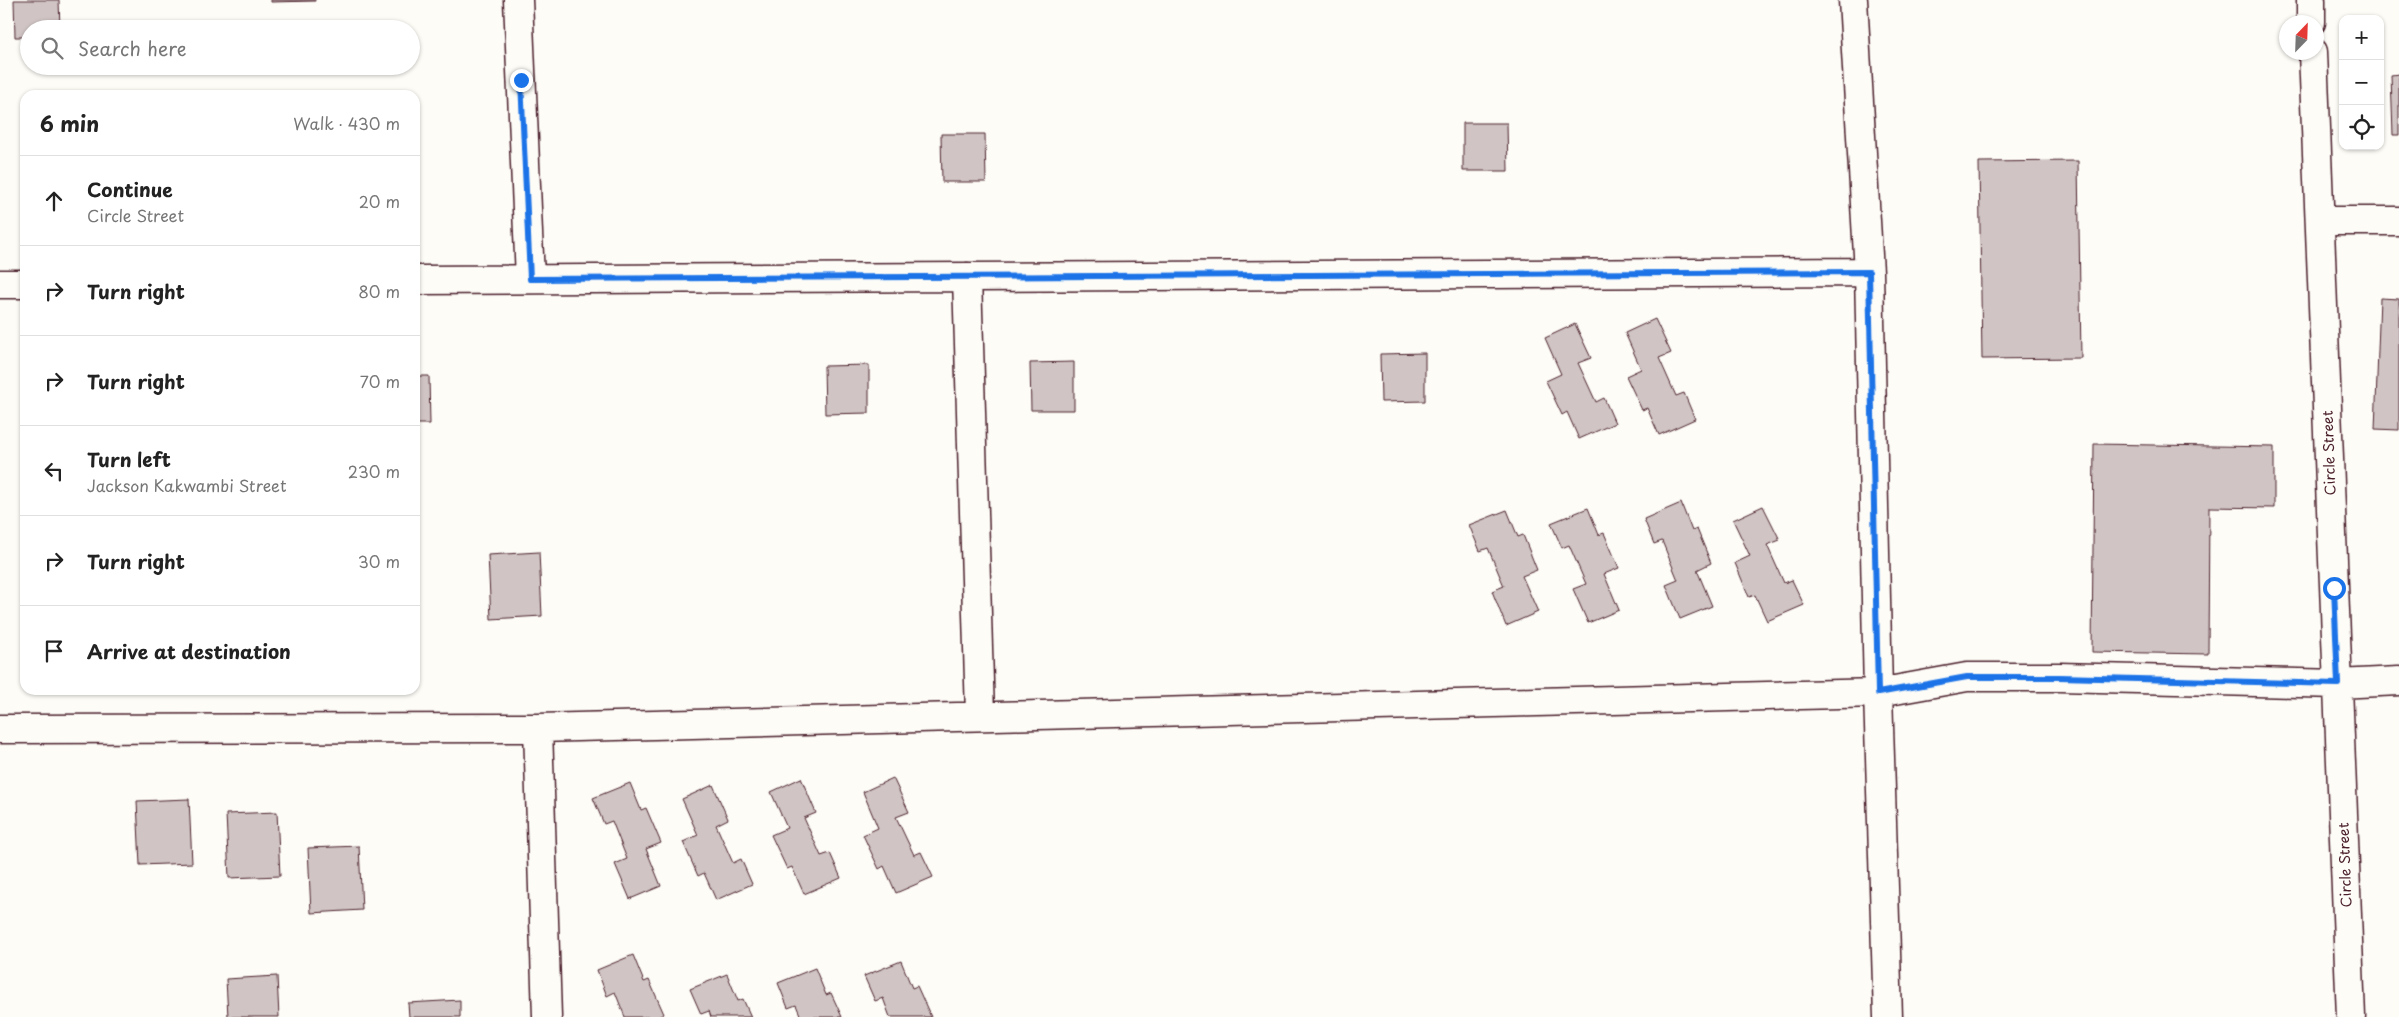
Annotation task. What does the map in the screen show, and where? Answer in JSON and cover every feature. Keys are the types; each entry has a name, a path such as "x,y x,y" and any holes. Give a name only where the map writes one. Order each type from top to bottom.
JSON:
{"street":[{"path":"518,0 530,279"},
{"path":"1853,0 1869,272 1878,693 1888,1017"},
{"path":"2310,0 2311,15"},
{"name":"Circle Street","path":"2313,60 2351,1017"},
{"path":"2320,221 2399,221"},
{"path":"420,280 1869,272"},
{"path":"967,277 980,715"},
{"path":"0,284 20,284"},
{"path":"0,729 538,728 1878,693 1967,677 2059,677 2338,684 2399,681"},
{"path":"538,728 548,1017"}],"building":[{"path":"14,0 59,0 60,20 20,20 20,37 15,37"},
{"path":"271,0 315,0 315,1 271,2"},
{"path":"2399,74 2399,135 2393,135 2391,75"},
{"path":"1463,123 1507,123 1508,171 1463,171"},
{"path":"941,134 985,134 986,182 942,182"},
{"path":"2078,161 2081,358 1982,359 1979,162"},
{"path":"2380,298 2399,299 2399,430 2375,429"},
{"path":"1655,319 1671,353 1659,358 1676,396 1684,393 1695,419 1659,435 1647,408 1642,410 1626,376 1641,369 1625,333"},
{"path":"1575,324 1591,358 1578,363 1596,402 1604,398 1615,423 1579,439 1567,412 1562,415 1546,381 1561,374 1545,338"},
{"path":"1425,353 1425,401 1381,402 1380,354"},
{"path":"1074,362 1074,410 1031,410 1030,363"},
{"path":"869,365 869,413 825,414 824,366"},
{"path":"420,376 429,376 430,424 420,424"},
{"path":"2094,444 2274,447 2274,508 2209,507 2208,654 2092,652"},
{"path":"1681,503 1692,531 1697,529 1711,563 1697,570 1712,606 1680,619 1666,585 1678,580 1662,541 1654,544 1644,519"},
{"path":"1763,506 1780,540 1767,545 1784,583 1792,580 1804,605 1767,621 1755,595 1749,597 1735,563 1750,556 1733,520"},
{"path":"1588,508 1599,535 1604,533 1619,568 1604,574 1619,610 1588,623 1573,589 1586,584 1569,545 1562,548 1551,523"},
{"path":"1507,510 1518,537 1523,535 1537,570 1522,576 1538,612 1506,626 1492,591 1504,586 1488,548 1480,551 1469,525"},
{"path":"539,552 542,616 491,619 488,555"},
{"path":"801,778 816,813 804,818 821,856 830,853 841,878 804,894 792,867 787,869 771,835 787,828 771,792"},
{"path":"893,778 909,812 896,817 914,855 921,852 933,877 896,893 884,866 879,869 863,835 878,828 863,792"},
{"path":"630,783 641,810 646,808 661,843 646,849 661,886 630,899 615,864 627,859 612,821 604,824 593,798"},
{"path":"713,785 728,819 716,825 733,863 741,859 752,884 716,900 704,873 698,876 683,842 698,835 682,799"},
{"path":"189,799 192,863 140,865 137,801"},
{"path":"277,812 280,876 229,878 226,814"},
{"path":"359,846 362,910 311,913 308,848"},
{"path":"633,955 644,982 649,980 664,1014 658,1017 625,1017 615,992 607,996 597,970"},
{"path":"901,961 912,988 917,986 931,1017 890,1017 883,998 875,1001 864,976"},
{"path":"815,968 826,995 831,993 842,1017 801,1017 796,1005 788,1008 778,983"},
{"path":"727,974 738,1001 743,999 751,1017 711,1017 709,1011 701,1014 690,989"},
{"path":"277,976 279,1017 228,1017 226,979"},
{"path":"460,1000 460,1017 409,1017 408,1003"}],"route":[{"path":"521,80 530,279 1869,272 1878,693 1967,677 2059,677 2338,684 2334,588"}]}
